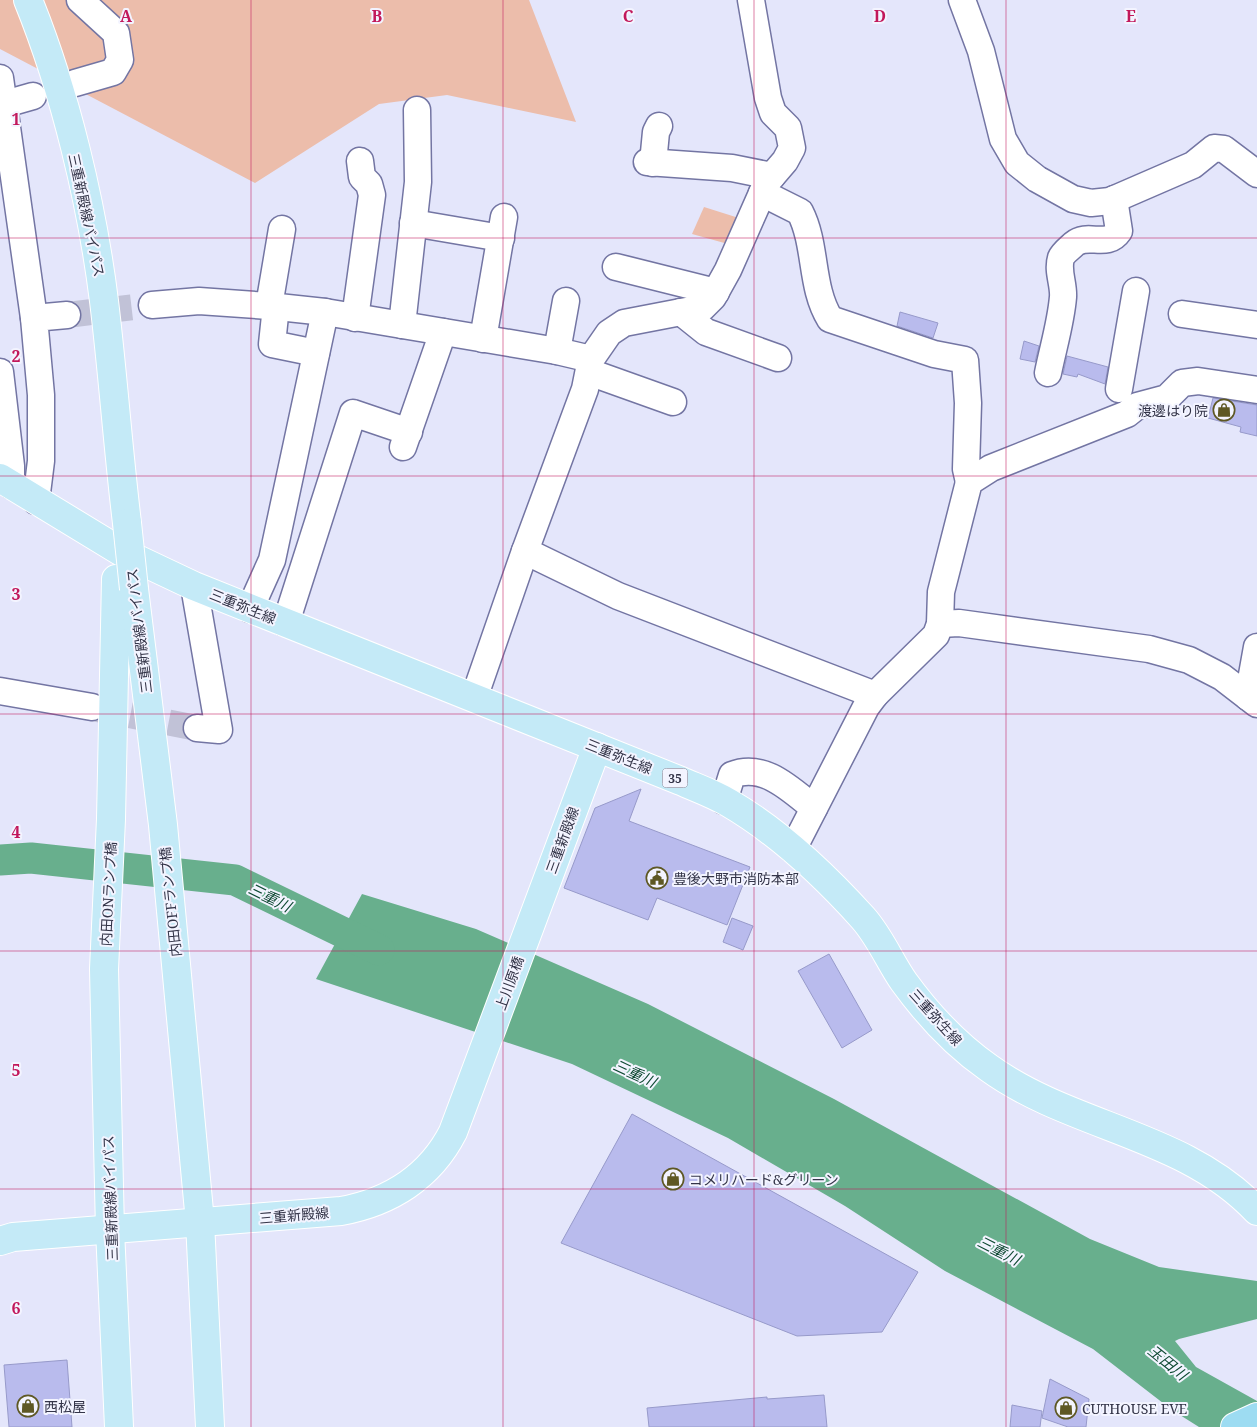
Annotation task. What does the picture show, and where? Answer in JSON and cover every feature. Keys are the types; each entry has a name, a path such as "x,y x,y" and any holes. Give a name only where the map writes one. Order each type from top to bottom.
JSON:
{"highway":[{"path":"1235,1427 1257,1417"}],"main road":[{"name":"三重新殿線バイパス","path":"28,0 58,87 88,212 104,301 116,436 125,584 163,825"},
{"name":"三重弥生線","path":"5,481 120,550 194,586 597,747 724,801 794,849 864,920 904,982 931,1017 966,1051 1016,1086 1175,1152 1198,1164 1234,1189 1257,1211"},
{"name":"三重新殿線バイパス","path":"111,818 125,584"},
{"name":"三重新殿線","path":"528,933 597,747"},
{"name":"内田ONランプ橋","path":"104,969 111,818"},
{"name":"内田OFFランプ橋","path":"163,825 200,1222"},
{"name":"上川原橋","path":"490,1033 528,933"},
{"name":"三重新殿線バイパス","path":"104,969 110,1230 119,1427"},
{"name":"三重新殿線","path":"0,1241 13,1238 341,1211 366,1205 404,1188 430,1167 447,1145 490,1033"},
{"path":"200,1222 210,1427"}],"street":[{"path":"75,83 113,72 120,60 116,33 80,0"},
{"path":"962,0 981,51 1004,139 1017,163 1037,179 1073,199 1091,203 1114,199 1192,165 1214,148 1224,149 1257,174"},
{"path":"474,698 524,551 585,389 590,366 609,333 624,323 702,308 716,292 767,184 785,161 792,148 788,128 773,114 768,98 757,1"},
{"path":"0,78 2,107 34,318 41,404 41,461 36,501"},
{"path":"2,107 33,96"},
{"path":"402,326 418,182 417,110"},
{"path":"659,126 650,163 732,168 767,184 800,212 814,263 820,304 830,319 934,354 965,360 968,403 966,469 968,482 941,592 940,624 936,635 875,695 866,707 794,849"},
{"path":"355,318 372,195 369,184 362,177 360,161"},
{"path":"1048,373 1063,295 1060,270 1061,257 1076,242 1084,239 1106,241 1114,237 1119,231 1114,199"},
{"path":"413,223 502,228 483,339"},
{"path":"282,229 273,306 272,344 316,353"},
{"path":"616,266 716,292"},
{"path":"1119,389 1136,291"},
{"path":"152,305 200,301 273,306 324,312 557,351 673,402"},
{"path":"557,351 566,301"},
{"path":"250,609 272,560 324,312"},
{"path":"681,312 706,332 778,358"},
{"path":"1182,314 1257,325"},
{"path":"34,318 68,315"},
{"path":"284,622 290,610 353,413 406,440 443,332"},
{"path":"0,372 10,456 5,481"},
{"path":"968,482 991,468 1126,414 1137,406 1167,398 1182,382 1198,381 1257,390"},
{"path":"524,551 618,596 875,695"},
{"path":"194,586 219,730 197,728"},
{"path":"940,624 959,623 1149,649 1189,660 1222,677 1253,701"},
{"path":"1253,701 1257,647"},
{"path":"0,690 92,708"},
{"path":"724,801 732,775 742,771 775,777 814,808"}],"shaded area":[{"path":"0,0 529,0 576,122 447,95 379,104 255,183 0,49"},
{"path":"704,207 742,219 728,244 692,234"}],"water":[{"name":"玉田川","path":"362,894 476,929 648,1004 834,1099 1090,1239 1159,1267 1257,1281 1257,1319 1175,1341 1196,1367 1257,1401 1257,1427 1199,1427 1172,1410 1093,1349 945,1271 845,1206 728,1138 572,1064 316,979"}],"building":[{"path":"900,312 938,323 933,338 897,326"},
{"path":"1024,341 1039,346 1035,362 1020,359"},
{"path":"1067,356 1108,367 1105,384 1078,374 1077,377 1063,374"},
{"path":"1213,398 1257,405 1257,436 1240,432 1241,427 1208,418"},
{"name":"豊後大野市消防本部","path":"641,789 629,821 750,867 727,925 657,898 648,920 564,888 595,808"},
{"path":"732,918 753,926 743,950 723,942"},
{"path":"829,954 872,1030 842,1048 798,971"},
{"name":"コメリハード&グリーン","path":"632,1114 918,1272 882,1332 797,1336 561,1243"},
{"path":"67,1360 72,1427 9,1427 4,1365"},
{"name":"CUTHOUSE EVE","path":"1050,1379 1089,1399 1086,1427 1068,1427 1042,1418"},
{"path":"824,1395 827,1427 649,1427 647,1408 767,1397 767,1399"},
{"path":"1012,1405 1042,1411 1040,1427 1010,1427"}],"waterway":[{"name":"三重川","path":"0,860 31,858 235,880 379,950"}],"tunnel":[{"path":"67,315 152,305"},
{"path":"92,708 197,728"}],"place":[{"name":"渡邊はり院","path":"1224,410"},
{"name":"豊後大野市消防本部","path":"657,878"},
{"name":"コメリハード&グリーン","path":"673,1179"},
{"name":"西松屋","path":"28,1406"},
{"name":"CUTHOUSE EVE","path":"1066,1408"}]}
